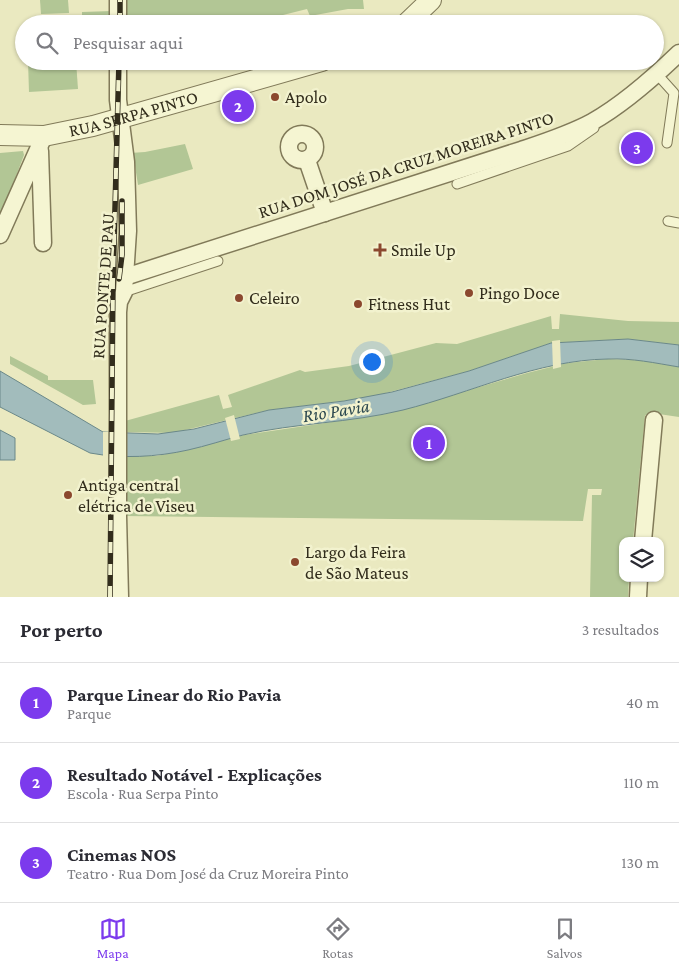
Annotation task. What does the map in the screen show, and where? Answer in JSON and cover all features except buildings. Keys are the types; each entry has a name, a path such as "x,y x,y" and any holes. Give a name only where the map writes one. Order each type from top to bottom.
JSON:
{"street":[{"path":"118,0 118,15"},
{"path":"415,15 431,0"},
{"name":"RUA DOM JOSÉ DA CRUZ MOREIRA PINTO","path":"664,66 679,53"},
{"name":"RUA PONTE DE PAU","path":"118,70 118,100 128,194 128,231 124,285 118,312 120,597"},
{"name":"RUA SERPA PINTO","path":"0,135 42,141 291,70"},
{"name":"RUA DOM JOSÉ DA CRUZ MOREIRA PINTO","path":"124,285 325,213 545,142 593,122 626,99 659,70"},
{"path":"0,235 42,141"},
{"path":"42,141 43,243"},
{"path":"307,160 325,213"},
{"path":"643,537 654,420"},
{"path":"638,597 639,582"}],"lane":[{"path":"656,73 674,93 667,143"},
{"path":"457,184 573,144 626,99"},
{"path":"668,222 679,223"},
{"path":"124,285 218,261"}],"green space":[{"path":"40,0 68,0 69,13 41,14"},
{"path":"125,0 363,0 364,9 348,9 315,15 310,15 307,9 283,15 125,15"},
{"path":"112,11 112,15 82,15 82,12"},
{"path":"28,70 77,70 78,89 29,92"},
{"path":"185,144 193,169 138,185 135,166 131,165 130,153"},
{"path":"23,151 24,155 0,219 0,153"},
{"path":"560,314 628,321 679,322 679,345 628,339 551,343 469,371 367,398 269,410 173,433 126,432 125,421 219,395 223,409 232,407 228,395 300,370 305,372 349,366 436,343 457,344 551,316 552,329 559,329"},
{"path":"10,356 48,376 48,380 93,380 96,404 83,405 10,364"},
{"path":"607,359 642,360 679,367 679,417 652,413 651,416 645,415 633,537 619,537 619,582 629,582 628,597 590,597 592,495 601,495 602,489 588,489 583,521 123,516 126,456 156,456 188,450 244,435 386,414 567,363"}],"water":[{"name":"Rio Pavia","path":"628,339 679,345 679,367 617,359 556,365 504,378 403,410 363,418 263,431 188,450 152,456 127,457 90,453 0,407 0,371 103,432 158,434 194,429 269,410 344,401 392,392 469,371 551,343"},
{"path":"0,430 15,438 15,460 0,460"}],"pier":[{"path":"560,340 561,367 553,369 552,341"},
{"path":"234,415 240,439 231,441 225,418"},
{"path":"103,432 126,432 126,458 103,458"}],"railway":[{"path":"120,0 120,15"},
{"path":"110,597 113,282 119,70"},
{"path":"119,279 122,255 122,201"}],"place":[{"name":"Apolo","path":"275,97"},
{"name":"Resultado Notável - Explicações","path":"238,106"},
{"name":"Cinemas NOS","path":"637,148"},
{"name":"Smile Up","path":"380,250"},
{"name":"Pingo Doce","path":"469,293"},
{"name":"Celeiro","path":"239,298"},
{"name":"Fitness Hut","path":"358,304"},
{"name":"Parque Linear do Rio Pavia","path":"429,443"},
{"name":"Antiga central elétrica de Viseu","path":"68,495"},
{"name":"Largo da Feira de São Mateus","path":"295,562"}]}
